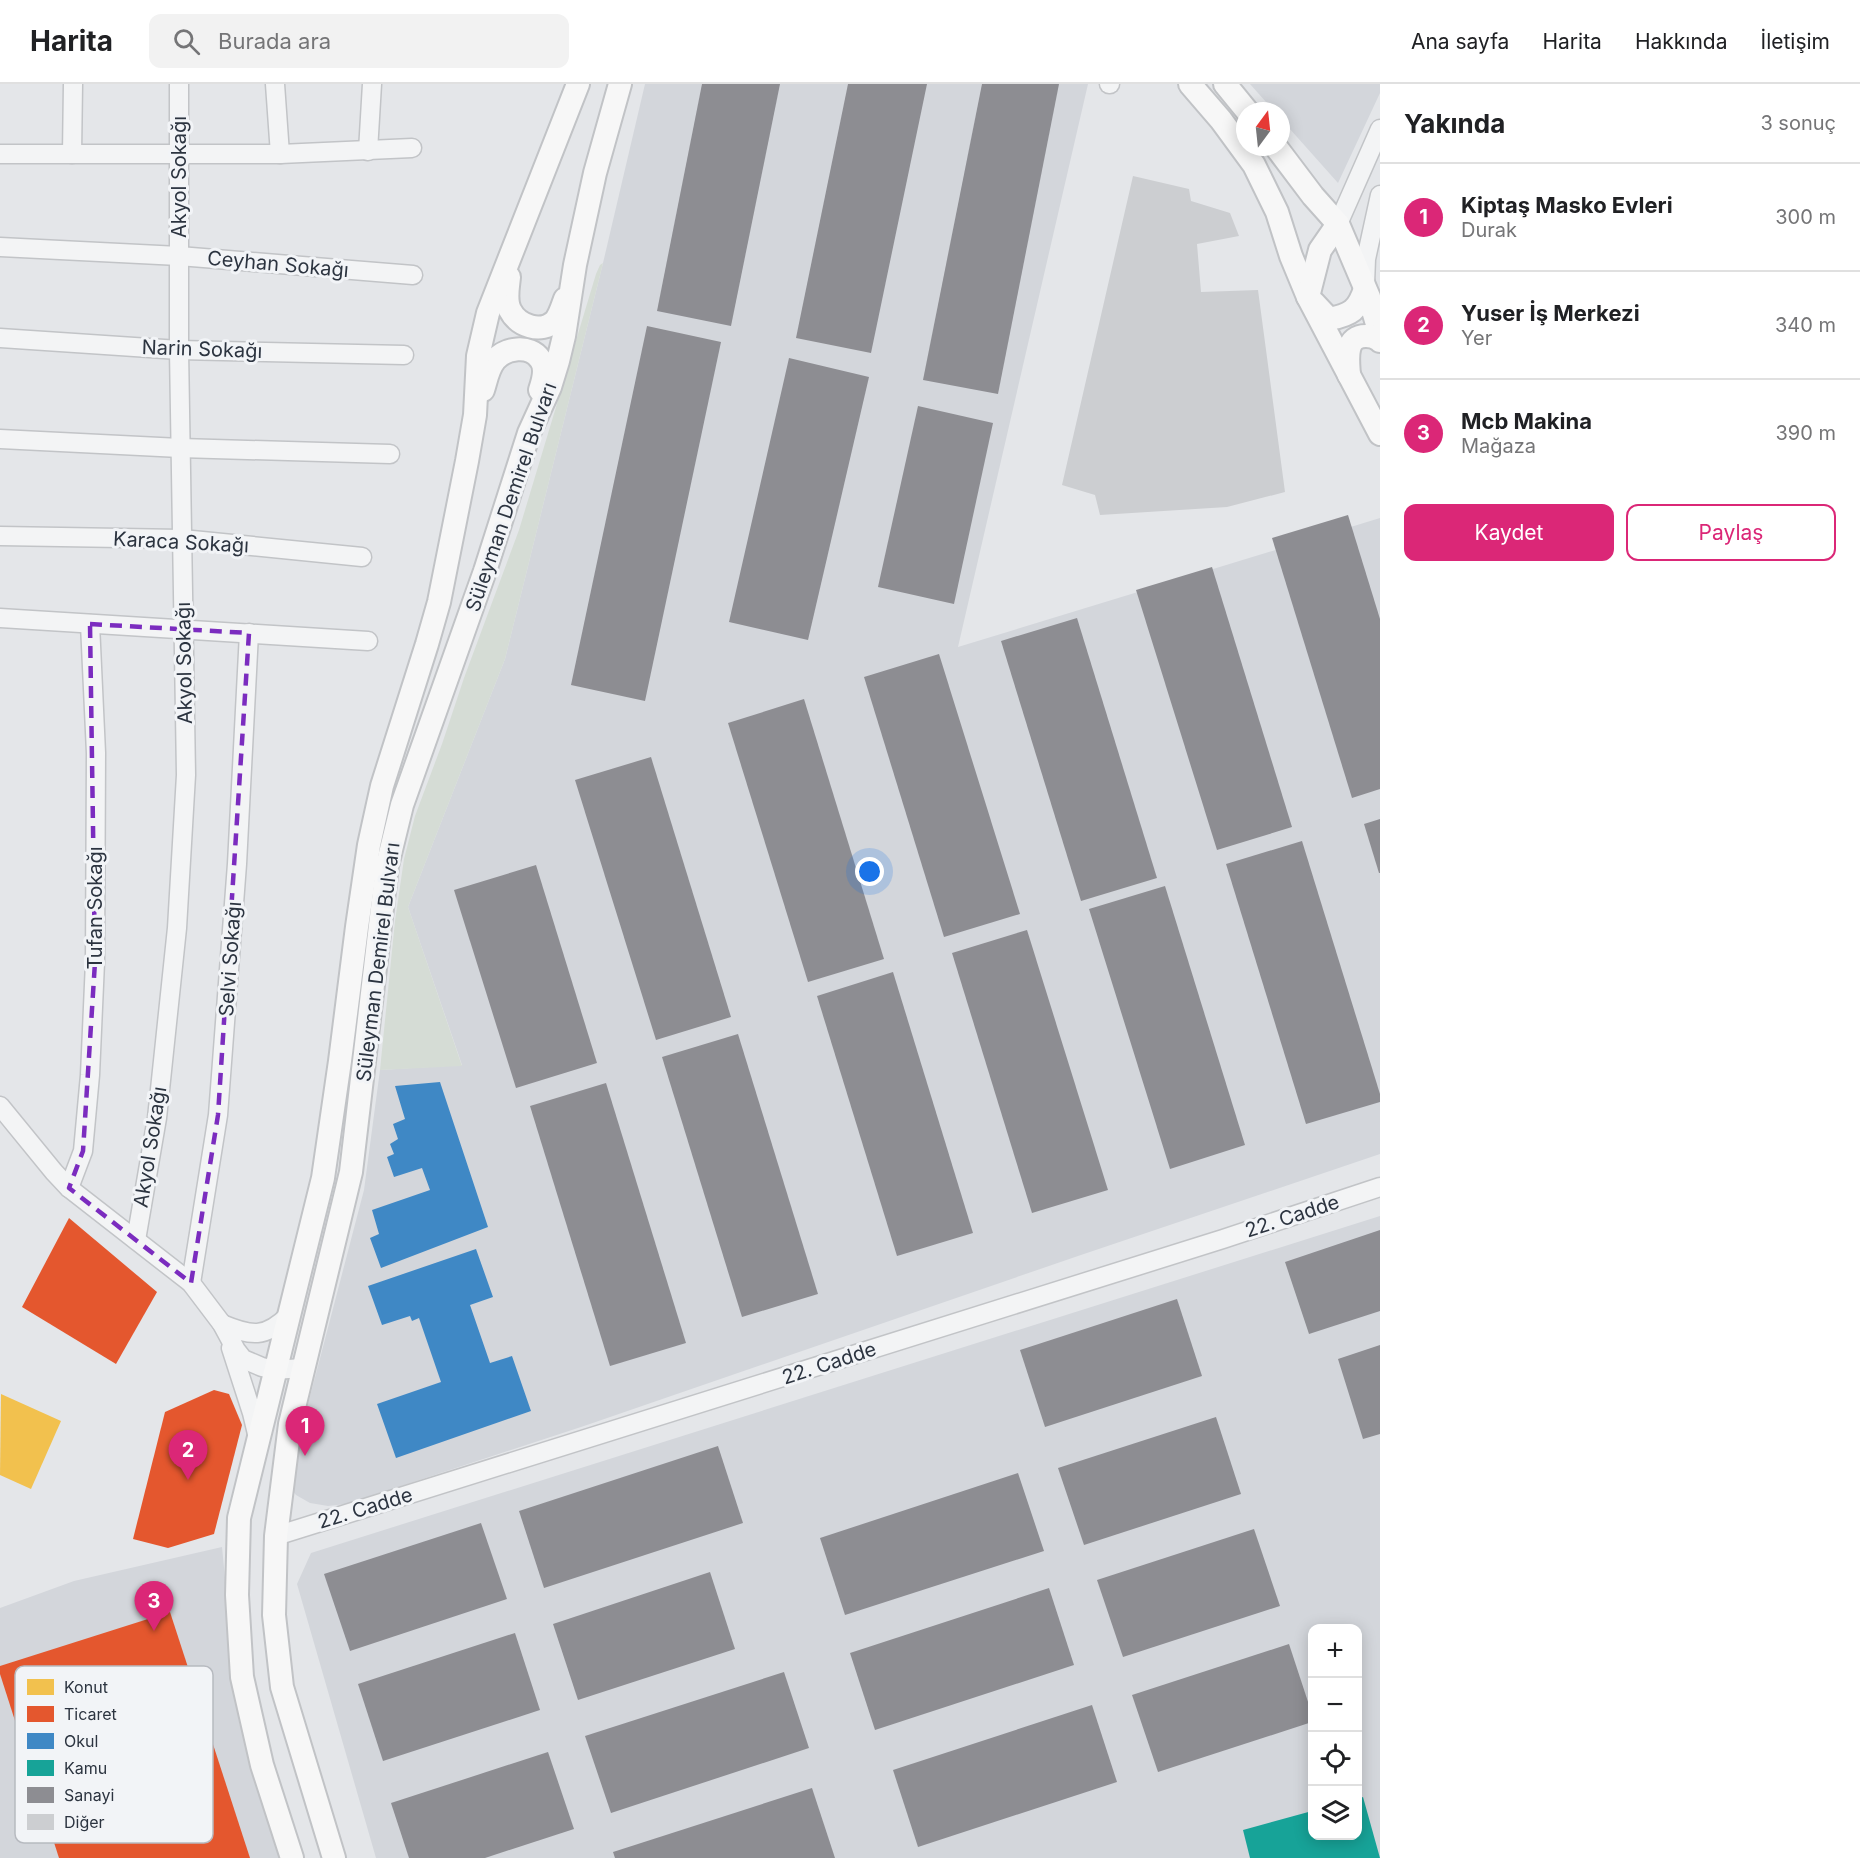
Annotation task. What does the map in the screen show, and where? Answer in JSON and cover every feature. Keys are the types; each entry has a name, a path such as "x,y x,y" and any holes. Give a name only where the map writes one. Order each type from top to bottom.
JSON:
{"main road":[{"name":"Süleyman Demirel Bulvarı","path":"292,1858 262,1765 242,1677 237,1595 239,1518 323,1178 358,915 375,812 439,602 475,415 476,374 480,345 489,313 513,249 578,84"},
{"name":"Süleyman Demirel Bulvarı","path":"334,1858 282,1688 274,1615 276,1536 290,1424 351,1172 381,908 394,834 402,805 485,571 529,433 550,387 558,362 574,270 595,173 620,84"},
{"path":"1190,84 1221,120 1254,165 1277,212 1291,256 1308,297 1380,434"},
{"path":"1225,84 1240,102"},
{"path":"1283,156 1338,224 1365,289 1380,334"},
{"path":"1308,297 1320,250 1338,224"},
{"path":"513,249 507,296 509,309 515,318 530,327 540,328 550,325 557,319 574,270"},
{"path":"1308,297 1329,319 1345,316 1353,310 1360,304 1365,289"},
{"path":"1349,375 1348,356 1350,345 1355,339 1370,336 1380,341"},
{"path":"475,415 494,360 504,353 519,349 532,352 541,359 544,368 543,383 529,433"}],"street":[{"path":"72,154 73,84"},
{"name":"Akyol Sokağı","path":"136,1240 157,1118 177,928 186,775 180,448 178,84"},
{"path":"275,84 279,154"},
{"path":"368,151 372,84"},
{"path":"1338,224 1380,129"},
{"path":"0,154 279,154 412,148"},
{"path":"1365,289 1365,259 1380,195"},
{"name":"Ceyhan Sokağı","path":"0,247 179,256 413,275"},
{"name":"Narin Sokağı","path":"0,338 179,350 404,355"},
{"path":"0,439 180,448 390,454"},
{"name":"Karaca Sokağı","path":"0,536 182,539 363,557"},
{"path":"0,618 368,641"},
{"name":"Tufan Sokağı","path":"69,1188 83,1151 96,962 96,753 90,624"},
{"name":"Selvi Sokağı","path":"191,1283 218,1114 237,864 249,633"},
{"path":"0,1106 69,1188 191,1283 222,1324 243,1359 275,1370 302,1368"},
{"name":"22. Cadde","path":"276,1536 1223,1239 1380,1187"},
{"path":"222,1324 248,1334 258,1333 278,1326 288,1315"},
{"path":"222,1324 258,1438"}],"highlighted area":[{"path":"90,624 249,633 218,1115 191,1283 69,1188 83,1151 95,962"}],"shaded area":[{"path":"645,84 1088,84 958,647 1380,518 1380,1154 584,1426 346,1504 328,1506 310,1503 296,1495 290,1487 290,1473 364,1190 380,1070 462,1065 408,907 505,659"},
{"path":"1250,84 1380,84 1380,93 1338,183 1290,129 1290,102 1266,102"},
{"path":"603,263 505,659 408,907 462,1066 380,1070 395,921 404,859 415,816 519,530 596,274"},
{"path":"1380,1216 1380,1858 376,1858 297,1584 311,1553"},
{"path":"222,1547 239,1722 282,1858 0,1858 0,1608 74,1581"}],"building: Konut":[{"path":"1,1394 61,1421 31,1489 0,1475"}],"building: Ticaret":[{"path":"69,1218 157,1292 116,1364 22,1307"},
{"path":"214,1390 229,1394 242,1425 214,1534 168,1548 133,1539 165,1412"},
{"path":"170,1612 188,1666 15,1666 15,1721 0,1674 0,1666"},
{"path":"213,1744 250,1858 59,1858 54,1843 213,1843"}],"building: Okul":[{"path":"440,1082 488,1227 381,1268 370,1238 379,1234 372,1210 430,1190 422,1168 394,1177 387,1157 394,1154 390,1144 398,1139 393,1124 405,1119 395,1086"},
{"path":"476,1249 493,1297 470,1305 490,1363 512,1356 531,1411 396,1458 377,1404 441,1382 419,1318 412,1321 410,1316 382,1325 368,1286"}],"building: Kamu":[{"path":"1362,1797 1380,1858 1250,1858 1243,1830 1308,1812 1308,1840 1362,1840"}],"building: Sanayi":[{"path":"702,84 780,84 731,326 657,311"},
{"path":"848,84 927,84 871,353 796,338"},
{"path":"982,84 1059,84 998,394 923,380"},
{"path":"647,326 721,342 645,701 571,685"},
{"path":"789,358 869,377 808,640 729,622"},
{"path":"918,406 993,423 954,604 878,587"},
{"path":"1348,515 1380,619 1380,789 1352,798 1272,538"},
{"path":"1212,567 1292,827 1217,850 1136,590"},
{"path":"1077,618 1157,878 1081,901 1001,641"},
{"path":"939,654 1020,914 944,937 864,677"},
{"path":"804,699 884,959 808,982 728,723"},
{"path":"651,757 731,1017 656,1040 575,780"},
{"path":"1380,819 1380,873 1379,873 1364,824"},
{"path":"1302,841 1380,1094 1380,1102 1306,1124 1226,864"},
{"path":"536,865 597,1063 516,1088 454,890"},
{"path":"1165,886 1245,1145 1170,1169 1089,909"},
{"path":"1027,930 1108,1190 1032,1213 952,953"},
{"path":"893,972 973,1233 897,1256 817,996"},
{"path":"738,1034 818,1294 742,1317 662,1057"},
{"path":"606,1083 686,1343 610,1366 530,1106"},
{"path":"1380,1230 1380,1311 1309,1334 1285,1262"},
{"path":"1177,1299 1202,1376 1045,1427 1020,1350"},
{"path":"1380,1345 1380,1434 1363,1439 1338,1359"},
{"path":"1216,1417 1241,1494 1084,1545 1058,1468"},
{"path":"718,1446 743,1523 544,1588 519,1511"},
{"path":"1018,1473 1044,1551 845,1615 820,1538"},
{"path":"481,1523 507,1599 350,1651 324,1574"},
{"path":"1254,1529 1280,1606 1123,1657 1097,1580"},
{"path":"710,1572 735,1649 578,1700 553,1624"},
{"path":"1049,1588 1074,1665 875,1730 850,1653"},
{"path":"515,1633 540,1710 383,1761 358,1684"},
{"path":"1289,1644 1308,1702 1308,1723 1158,1772 1132,1695"},
{"path":"784,1672 809,1748 611,1813 585,1736"},
{"path":"1092,1705 1117,1782 918,1847 893,1770"},
{"path":"548,1752 574,1829 485,1858 409,1858 391,1803"},
{"path":"812,1788 835,1858 615,1858 613,1852"}],"building: Diğer":[{"path":"1133,176 1189,189 1191,201 1230,213 1239,236 1197,244 1201,292 1258,290 1285,492 1227,507 1100,515 1095,495 1062,485"}],"place":[{"name":"Kiptaş Masko Evleri","path":"305,1456"},
{"name":"Yuser İş Merkezi","path":"188,1480"},
{"name":"Mcb Makina","path":"154,1631"}]}
